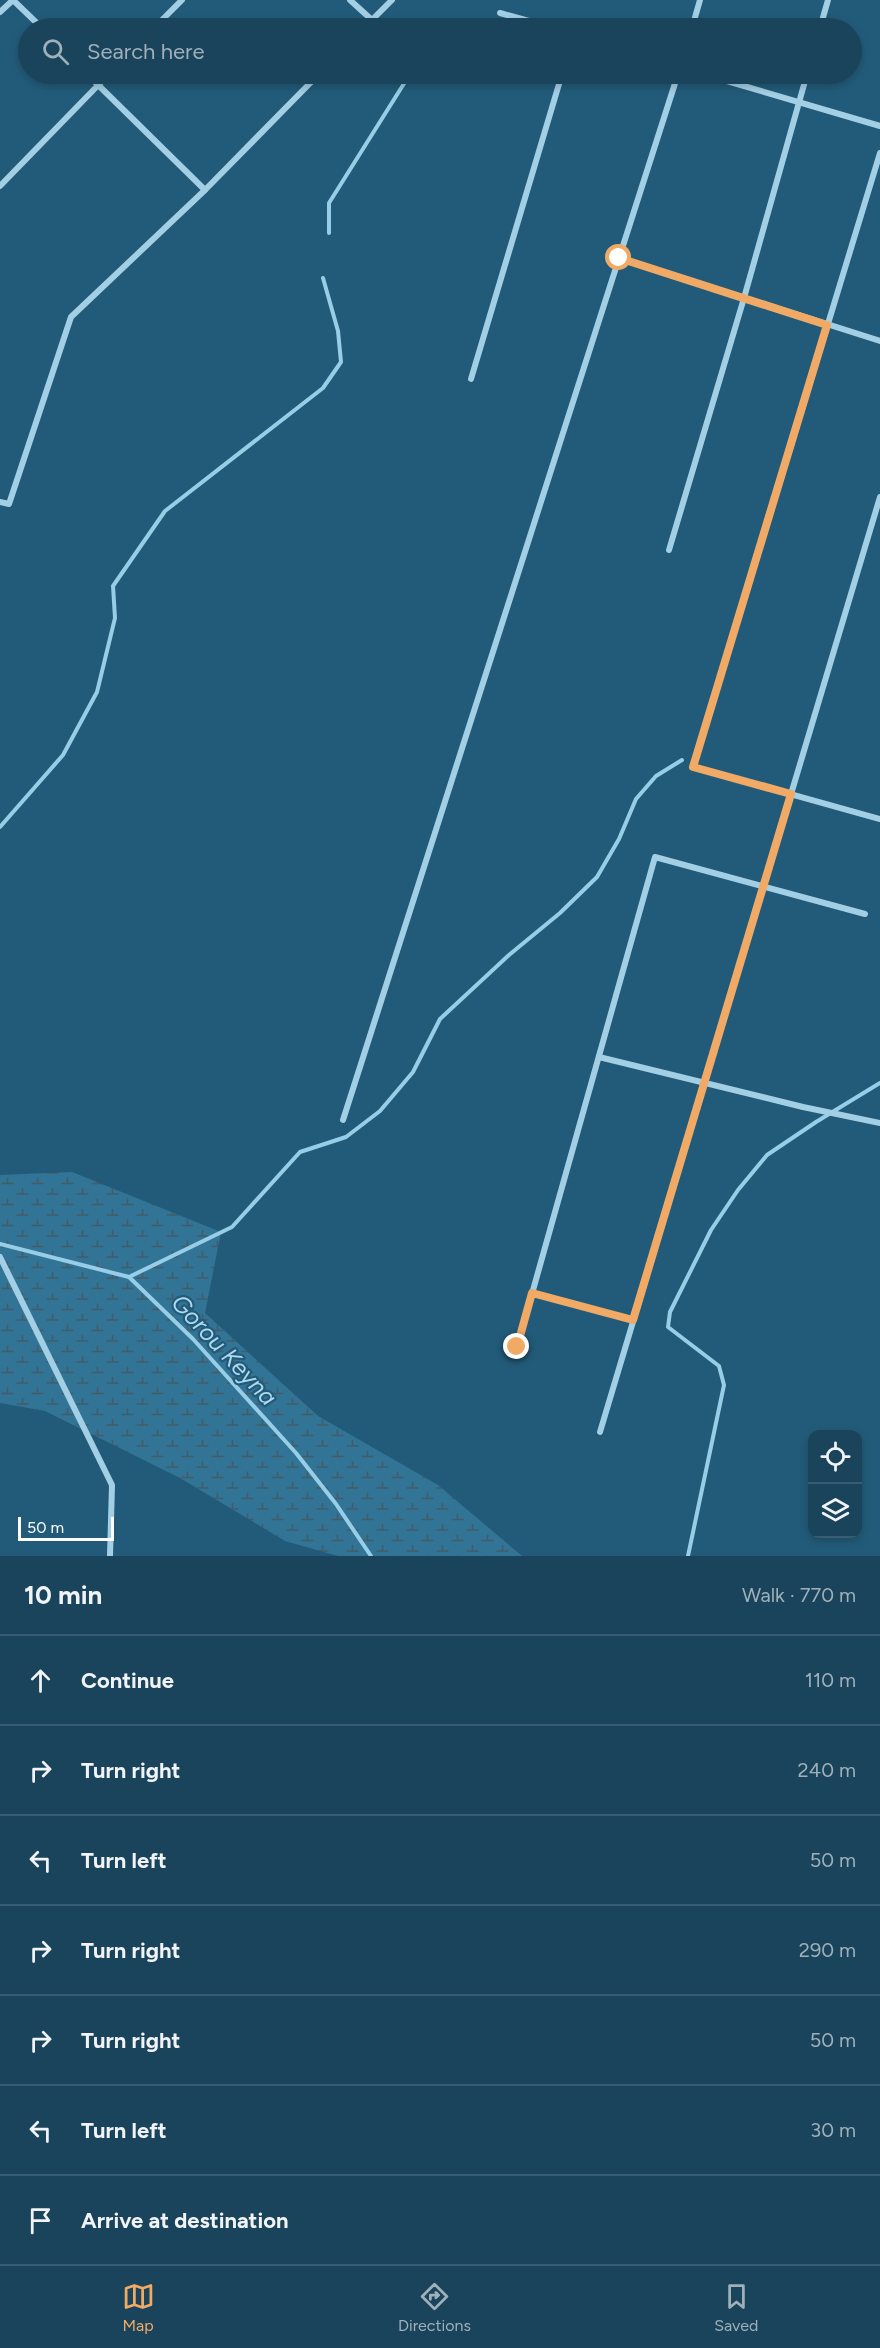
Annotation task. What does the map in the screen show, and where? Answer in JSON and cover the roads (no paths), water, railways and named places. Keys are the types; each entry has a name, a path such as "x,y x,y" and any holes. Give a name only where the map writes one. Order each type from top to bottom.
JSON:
{"street":[{"path":"0,12 13,0 32,18"},
{"path":"164,18 182,0"},
{"path":"350,0 370,18"},
{"path":"374,18 392,0"},
{"path":"695,18 700,0"},
{"path":"823,18 828,0"},
{"path":"500,13 518,18"},
{"path":"0,186 98,84 205,190"},
{"path":"0,502 9,504 71,317 205,190 310,84"},
{"path":"471,379 559,84"},
{"path":"343,1120 675,84"},
{"path":"737,84 880,126"},
{"path":"669,550 744,298 804,84"},
{"path":"880,153 693,767 880,819"},
{"path":"619,258 880,341"},
{"path":"600,1432 880,497"},
{"path":"517,1347 656,857 865,914"},
{"path":"598,1057 880,1123"},
{"path":"0,1257 112,1485 110,1556"},
{"path":"532,1293 633,1320"}],"waterway":[{"path":"329,233 329,203 404,84"},
{"path":"0,827 63,755 97,692 115,618 113,586 165,511 323,388 341,362 338,331 323,278"},
{"path":"129,1277 232,1227 300,1152 346,1137 380,1111 413,1072 440,1019 509,955 560,913 597,877 619,839 636,799 656,776 682,760"},
{"path":"688,1556 724,1385 719,1366 668,1327 670,1312 711,1230 738,1190 767,1155 880,1083"},
{"name":"Gorou Keyna","path":"0,1244 129,1277 193,1339 296,1453 336,1504 371,1556"}]}
